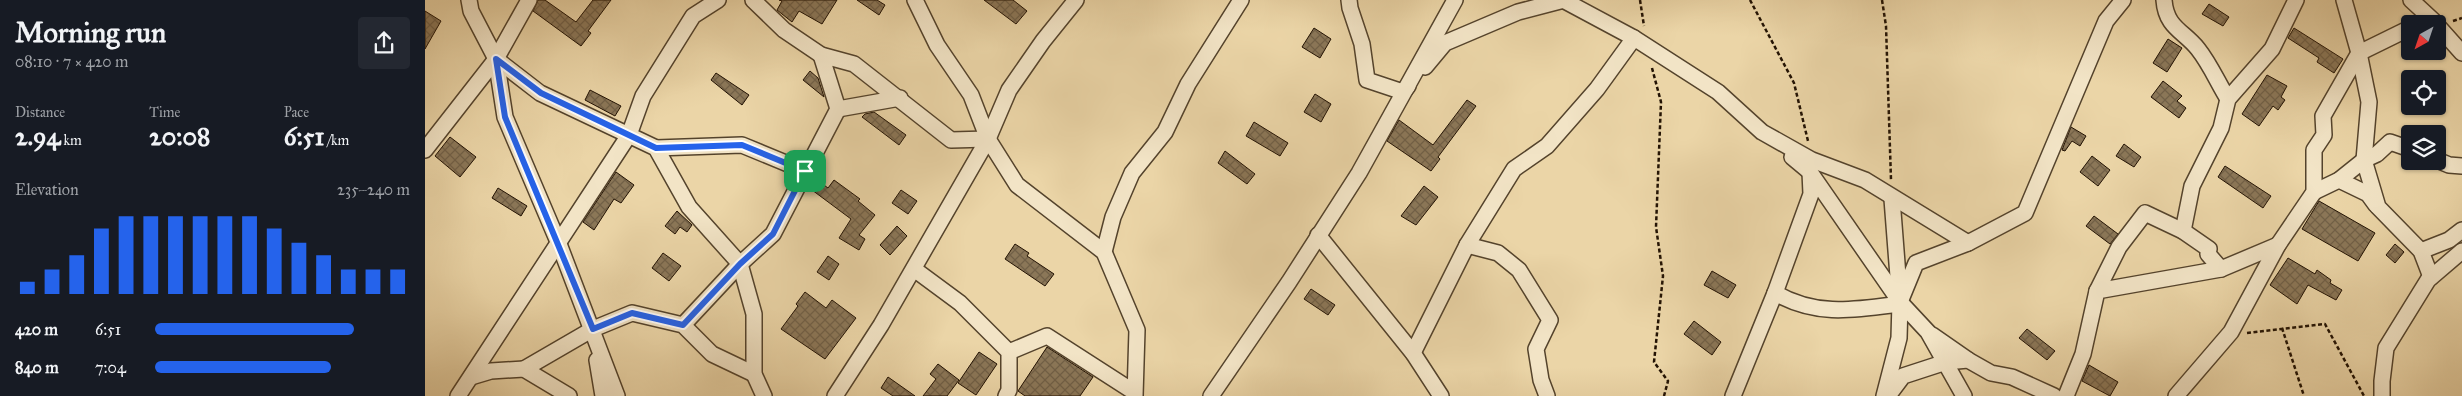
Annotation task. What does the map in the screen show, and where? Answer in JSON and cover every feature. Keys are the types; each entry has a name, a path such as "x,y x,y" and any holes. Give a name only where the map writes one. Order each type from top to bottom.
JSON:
{"street":[{"path":"469,0 471,11 496,59 505,117 559,244 617,396"},
{"path":"425,150 496,59 529,0"},
{"path":"458,396 559,244 629,134 643,96 693,16 718,0"},
{"path":"753,0 784,30 821,55 854,64 900,98 951,140 988,139"},
{"path":"915,0 937,45 971,95 988,139 1017,185 1103,252 1137,330 1135,394"},
{"path":"835,396 881,325 988,139 1009,90 1076,0"},
{"path":"1103,252 1113,217 1132,172 1165,132 1188,84 1241,0"},
{"path":"1349,0 1349,8 1362,44 1367,80 1403,92"},
{"path":"1211,396 1359,173 1455,0"},
{"path":"1403,92 1445,43 1518,12 1564,0 1640,42 1718,92 1762,132 1811,166 1865,180 1968,243"},
{"path":"1900,303 1916,263 1968,243 2025,213 2106,21 2123,0"},
{"path":"2164,0 2165,8 2173,27 2198,48 2229,99"},
{"path":"2183,231 2192,186 2221,128 2229,99 2272,49 2297,0"},
{"path":"2344,0 2359,53 2369,102 2364,160 2378,207"},
{"path":"2411,0 2425,15"},
{"path":"2313,192 2314,150 2324,136 2323,116 2359,53 2401,32"},
{"path":"2446,36 2462,52"},
{"path":"1413,354 1467,245 1514,169 1547,146 1640,42"},
{"path":"683,325 740,264 773,234 838,110 821,55"},
{"path":"496,59 541,93 656,148 742,145 805,171"},
{"path":"838,110 900,98"},
{"path":"2175,396 2231,332 2278,245 2313,192 2339,180 2364,160 2377,154 2390,142 2401,146"},
{"path":"656,148 689,207 740,264 753,314 754,374 764,396"},
{"path":"2446,164 2462,166"},
{"path":"1733,396 1775,293 1811,194 1811,166"},
{"path":"1811,166 1900,303 1928,332 1968,360 1991,373 2013,377 2054,396"},
{"path":"2339,180 2367,194 2421,251 2431,277"},
{"path":"1886,396 1899,338 1900,303 1892,198"},
{"path":"2066,396 2083,354 2097,291 2119,247 2145,213 2183,231 2209,250 2208,254 2227,266 2259,279"},
{"path":"2421,251 2449,240 2462,230"},
{"path":"1318,235 1413,354 1441,396"},
{"path":"1467,245 1498,253 1519,270 1551,320 1536,349 1541,380 1547,396"},
{"path":"2097,291 2227,266 2278,245"},
{"path":"2383,396 2381,381 2386,348 2431,277 2462,251"},
{"path":"914,269 960,303 1009,352 1009,390 1006,396"},
{"path":"1775,293 1793,304 1844,312 1900,303"},
{"path":"471,377 491,371 524,369 593,329 632,313 683,325 712,354 754,374"},
{"path":"593,329 603,396"},
{"path":"1928,332 1964,396"},
{"path":"1009,352 1047,336 1135,394"},
{"path":"1886,396 1903,376 1946,362 1968,360"},
{"path":"524,369 569,396"},
{"path":"2013,377 2023,396"}],"path":[{"path":"1640,0 1640,42 1661,102 1656,226 1663,276 1654,362 1668,381 1664,396"},
{"path":"1750,0 1794,83 1811,166"},
{"path":"1882,0 1886,26 1892,198"},
{"path":"2231,332 2240,334 2325,324 2364,396"},
{"path":"2282,328 2304,396"}],"building":[{"path":"538,0 545,0 576,22 593,0 611,0 588,31 591,33 581,46 533,11"},
{"path":"779,0 837,0 822,24 799,11 792,22 777,10 782,1"},
{"path":"857,0 877,0 885,5 879,15"},
{"path":"984,0 1013,0 1027,11 1016,24"},
{"path":"2209,4 2229,17 2223,26 2202,14"},
{"path":"425,11 441,21 425,49"},
{"path":"1314,28 1331,39 1320,58 1302,47"},
{"path":"2294,28 2343,59 2334,73 2317,62 2319,58 2288,38"},
{"path":"2168,39 2182,48 2167,72 2153,63"},
{"path":"810,71 818,78 824,97 803,80"},
{"path":"716,73 749,95 742,105 711,80"},
{"path":"2267,75 2287,86 2281,97 2285,100 2278,110 2273,106 2259,126 2242,114"},
{"path":"2163,81 2182,96 2177,101 2186,108 2179,118 2151,97"},
{"path":"590,90 621,106 615,116 585,100"},
{"path":"1315,94 1331,104 1321,122 1304,112"},
{"path":"1467,100 1476,106 1438,157 1440,159 1431,171 1387,141 1399,120 1433,145"},
{"path":"874,112 906,135 899,145 862,117 865,114"},
{"path":"1254,122 1288,143 1280,156 1246,136"},
{"path":"2071,127 2086,136 2080,146 2072,141 2065,151 2062,150"},
{"path":"450,137 476,157 460,177 435,156"},
{"path":"2124,144 2141,157 2134,167 2116,156"},
{"path":"1225,151 1255,174 1247,184 1218,163"},
{"path":"2092,156 2110,170 2098,186 2080,172"},
{"path":"2225,166 2271,196 2263,208 2218,177"},
{"path":"616,172 634,185 621,203 614,199 594,230 583,222"},
{"path":"813,177 828,188 834,180 860,199 858,201 875,215 859,235 865,239 859,250 839,238 851,219 808,187"},
{"path":"1424,186 1438,197 1416,225 1401,216"},
{"path":"498,188 527,206 521,216 492,198"},
{"path":"901,190 917,201 908,214 892,203"},
{"path":"2319,201 2375,233 2358,261 2302,229"},
{"path":"677,211 692,225 687,232 680,227 675,234 665,226"},
{"path":"2094,216 2118,234 2110,244 2086,226"},
{"path":"897,226 907,236 890,255 880,245"},
{"path":"1015,244 1029,253 1027,256 1054,274 1045,286 1005,259"},
{"path":"2395,244 2404,252 2395,263 2386,255"},
{"path":"663,253 681,266 669,281 652,268"},
{"path":"828,256 839,264 829,280 817,272"},
{"path":"2288,258 2315,274 2317,270 2331,280 2330,283 2342,290 2336,300 2308,285 2297,304 2270,285"},
{"path":"1712,271 1736,285 1728,298 1704,285"},
{"path":"1311,289 1335,305 1328,315 1304,299"},
{"path":"805,292 826,308 832,300 856,318 825,359 781,329 798,306 796,304"},
{"path":"1694,321 1721,342 1712,355 1684,334"},
{"path":"2027,329 2055,351 2047,360 2019,338"},
{"path":"1047,347 1093,377 1080,396 1025,396 1018,391"},
{"path":"979,352 997,364 976,395 958,383"},
{"path":"938,364 959,380 947,396 923,396 936,379 930,374"},
{"path":"2089,365 2118,382 2110,396 2082,381"},
{"path":"888,377 915,396 893,396 881,388"}],"route":[{"path":"496,59 541,93 656,148 742,145 805,171 773,234 740,264 683,325 632,313 593,329 531,175 505,117 496,59"}]}
